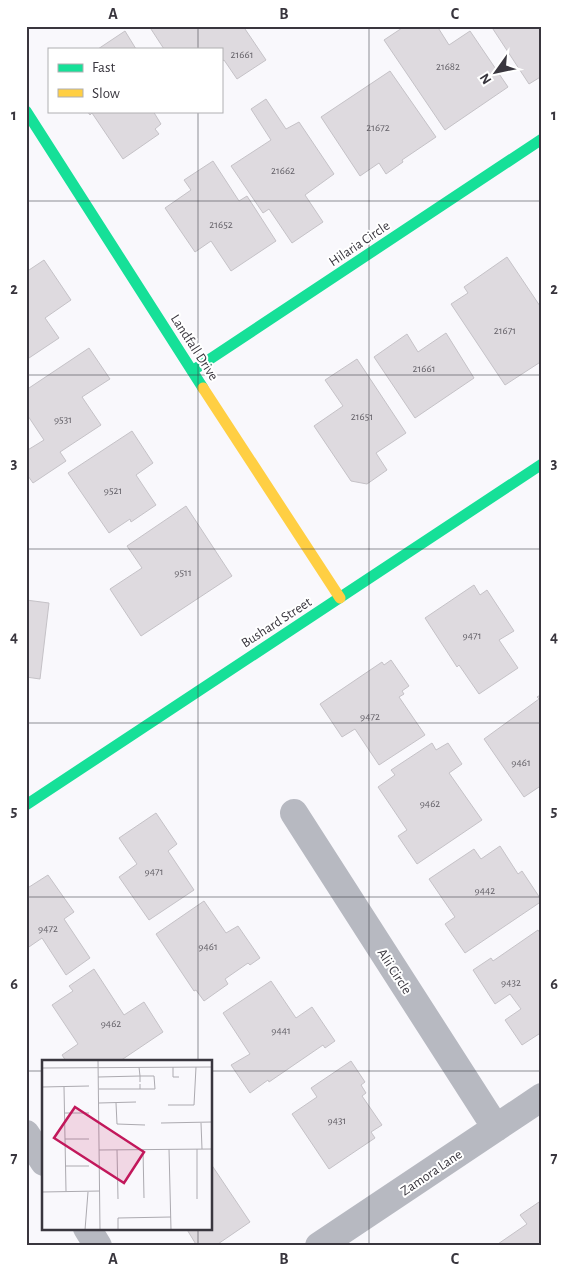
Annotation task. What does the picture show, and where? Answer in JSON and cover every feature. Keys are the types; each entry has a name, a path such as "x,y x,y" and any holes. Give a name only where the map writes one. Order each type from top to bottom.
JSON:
{"street":[{"name":"Landfall Drive","path":"26,111 340,598"},
{"name":"Hilaria Circle","path":"192,371 542,139"},
{"name":"Bushard Street","path":"26,805 542,464"},
{"name":"Alii Circle","path":"294,813 496,1128"},
{"name":"Zamora Lane","path":"319,1246 542,1097"},
{"path":"26,1134 42,1159"},
{"path":"87,1230 98,1246"}],"building":[{"path":"149,26 243,26 266,60 237,79 224,60 222,61 222,48 163,48"},
{"path":"405,26 437,26 449,45 470,31 508,87 445,130 384,40"},
{"path":"491,26 542,26 542,76 529,84"},
{"path":"125,31 135,48 100,48"},
{"path":"390,71 436,137 402,160 403,162 386,174 379,163 360,176 321,117"},
{"path":"266,99 286,129 299,122 334,174 305,195 323,222 292,243 269,209 263,213 231,166 271,140 251,109"},
{"path":"88,112 154,112 161,124 155,129 159,134 123,159 92,113 90,115"},
{"path":"213,161 239,201 247,196 276,241 231,271 211,241 195,252 165,208 191,190 184,180"},
{"path":"507,257 542,309 542,350 540,352 542,361 505,385 451,304 468,293 464,287"},
{"path":"44,260 71,300 45,318 59,338 26,360 26,272"},
{"path":"446,333 474,378 415,418 374,357 407,334 418,352"},
{"path":"89,348 110,379 82,397 101,425 60,452 66,461 33,483 26,473 26,451 44,440 26,413 26,390"},
{"path":"357,359 406,433 376,453 387,470 367,484 351,481 314,426 343,406 325,380"},
{"path":"132,431 153,463 136,475 156,505 131,522 130,519 109,533 68,473"},
{"path":"186,506 232,576 141,636 110,589 142,568 127,546"},
{"path":"474,585 480,595 487,590 514,631 499,640 518,668 479,694 459,665 457,667 425,618"},
{"path":"26,600 49,603 40,679 26,677"},
{"path":"391,660 409,686 402,691 404,694 399,697 425,735 379,765 355,729 342,737 320,704 382,662 384,665"},
{"path":"542,694 542,785 524,797 484,739 539,699 537,697"},
{"path":"432,743 436,750 448,743 462,764 449,773 482,820 417,864 398,836 407,830 378,787 395,775 391,770"},
{"path":"156,813 177,844 168,851 194,890 149,920 119,877 137,864 119,838"},
{"path":"500,846 518,874 522,871 542,901 465,953 445,924 455,917 429,879 474,849 481,859"},
{"path":"48,875 74,912 64,919 90,958 66,975 42,938 26,949 26,889"},
{"path":"204,901 226,933 238,926 260,958 250,965 248,963 225,979 228,984 204,1001 196,990 194,991 156,934"},
{"path":"538,930 542,936 542,1032 522,1045 505,1020 521,1009 510,994 495,1004 473,970 491,958 493,961"},
{"path":"94,969 124,1015 144,1002 163,1032 121,1060 65,1060 62,1055 78,1044 52,1005 73,991 69,986"},
{"path":"271,981 296,1018 312,1007 335,1041 325,1048 323,1045 250,1093 231,1065 250,1054 223,1013"},
{"path":"351,1061 365,1082 361,1085 366,1093 362,1096 382,1125 371,1132 375,1138 329,1169 292,1114 317,1097 311,1088"},
{"path":"212,1165 250,1222 215,1246 197,1246 187,1230 212,1230"},
{"path":"542,1200 542,1246 495,1246 527,1224 520,1215"}],"traffic: fast":[{"path":"26,111 203,388"},
{"path":"192,371 542,139"},
{"path":"26,805 542,464"}],"traffic: slow":[{"path":"203,388 340,598"}]}
